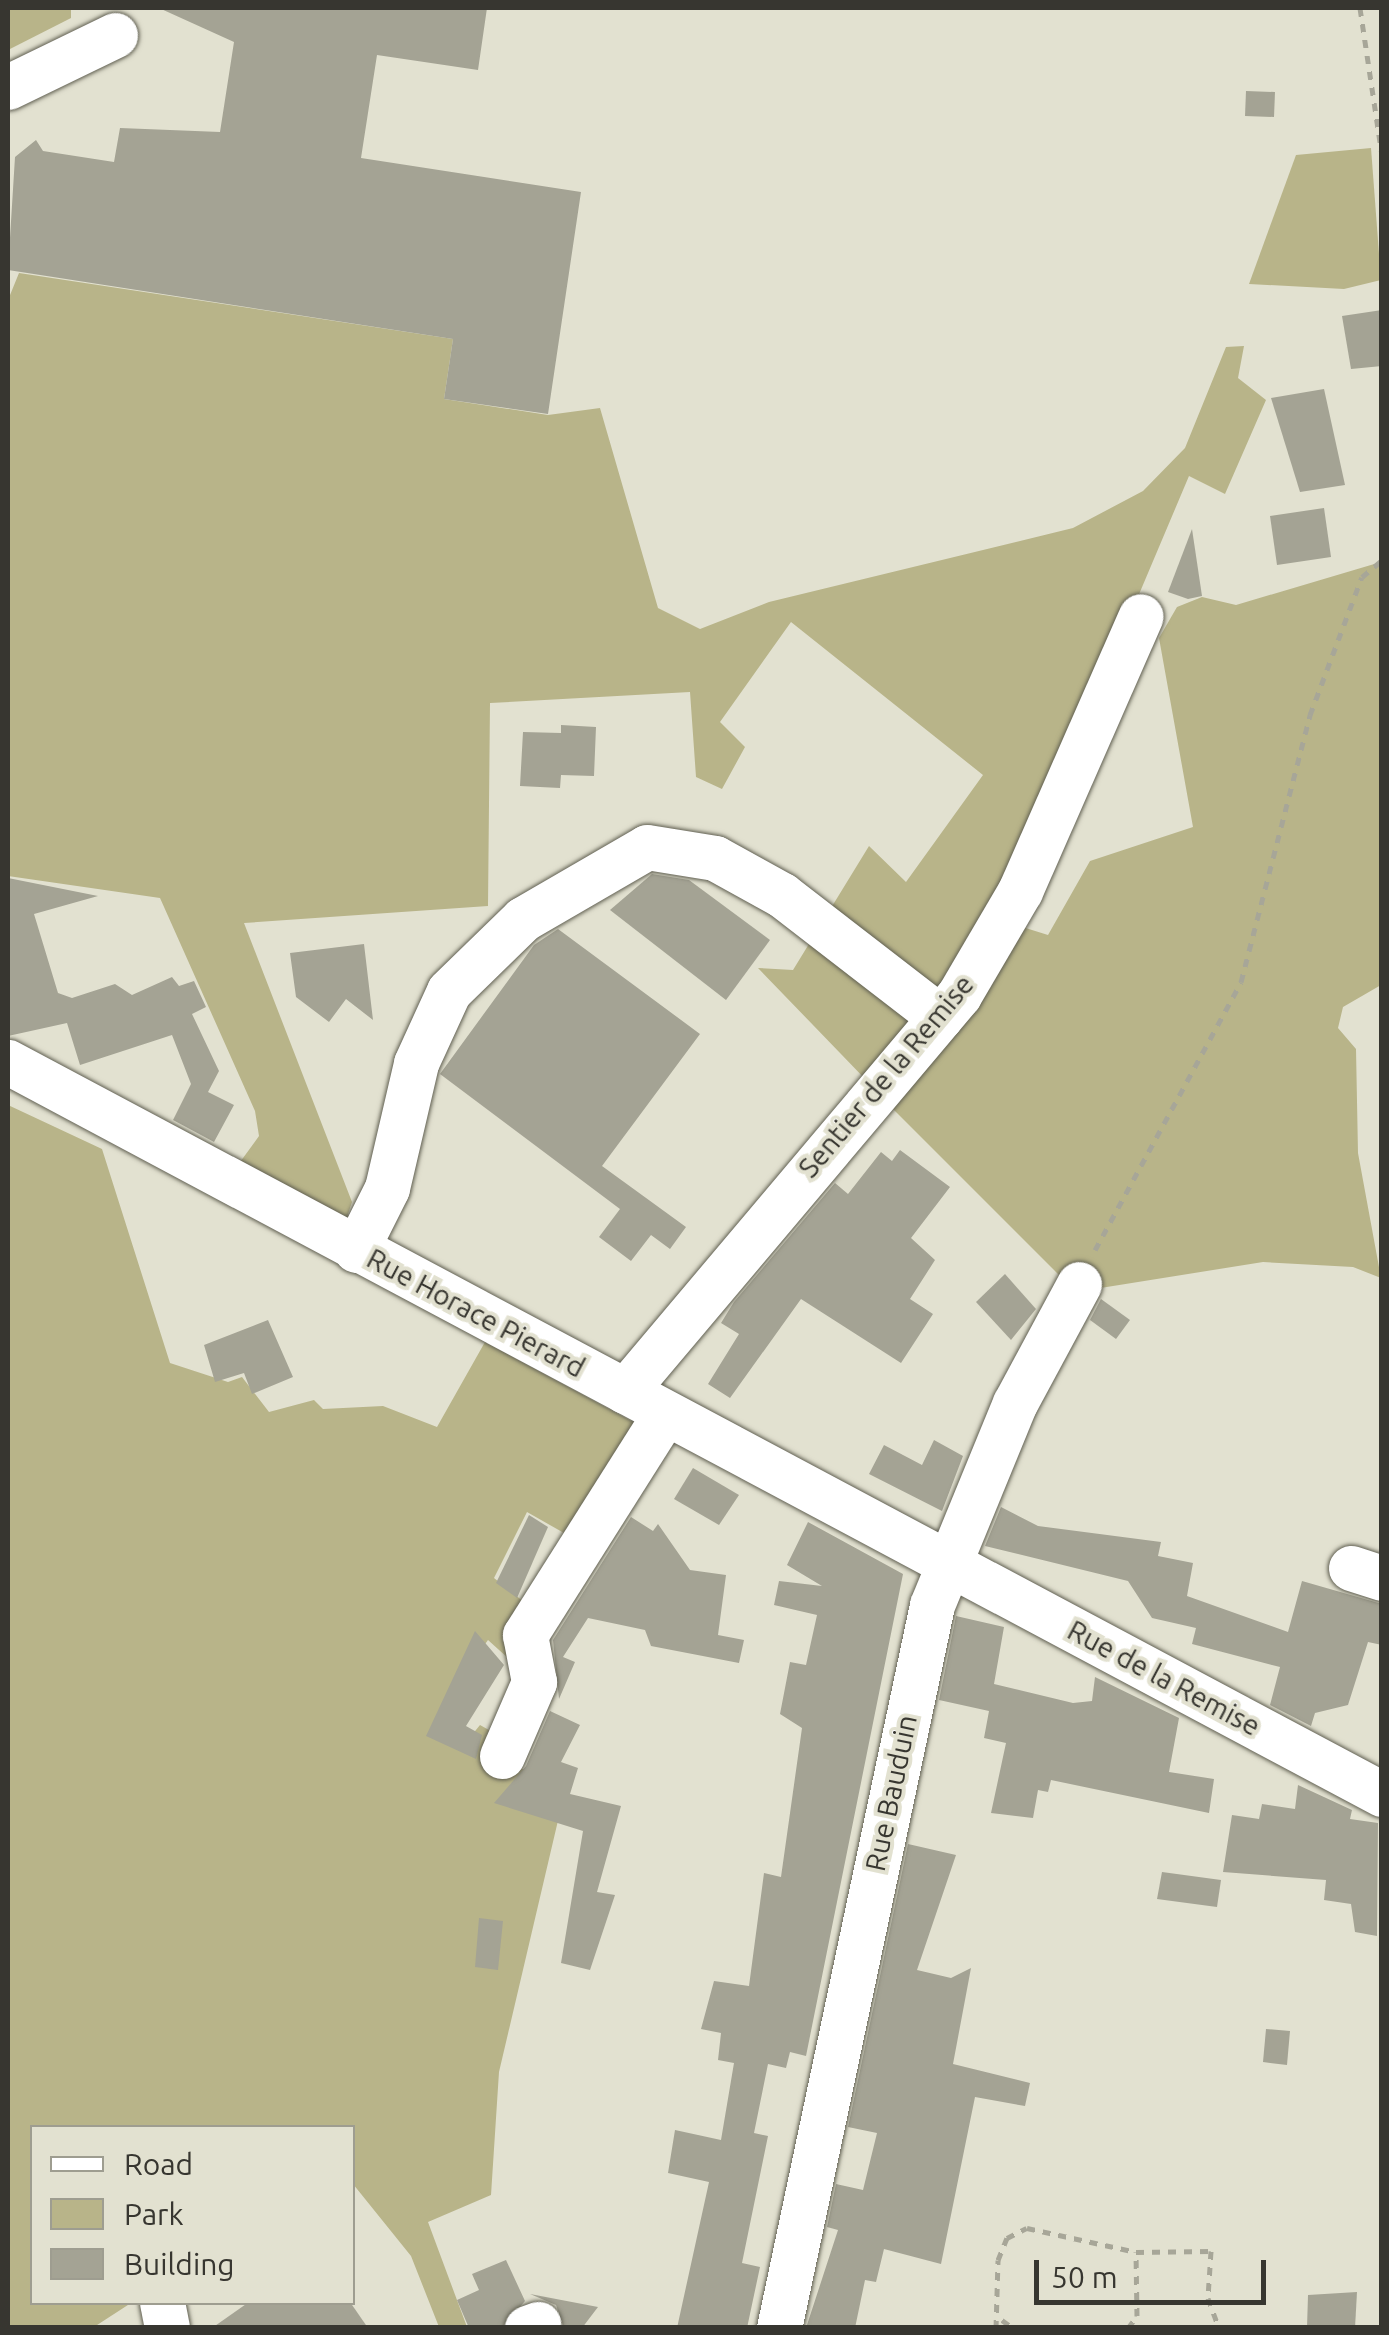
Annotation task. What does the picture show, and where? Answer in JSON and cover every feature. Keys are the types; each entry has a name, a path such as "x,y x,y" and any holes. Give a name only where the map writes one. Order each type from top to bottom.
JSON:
{"street":[{"path":"8,86 114,36"},
{"name":"Sentier de la Remise","path":"626,1392 940,1017 1020,891 1141,616"},
{"path":"356,1250 386,1188 416,1063 449,991 524,919 647,847 715,858 782,895 940,1017"},
{"name":"Rue Horace Pierard","path":"8,1062 664,1415 947,1562"},
{"name":"Rue Bauduin","path":"779,2328 947,1562 1079,1284"},
{"path":"502,1756 534,1682 524,1635 664,1415"},
{"name":"Rue de la Remise","path":"947,1562 1379,1787"}],"path":[{"path":"1360,8 1382,155"},
{"path":"1079,1284 1178,1086 1241,982 1310,716 1362,577 1382,560"},
{"path":"996,2328 1002,2320 1007,2238 1027,2228 1136,2252 1212,2251 1208,2298 1218,2328"},
{"path":"1128,2328 1137,2316 1136,2252"},
{"path":"1002,2320 1014,2328"}],"green space":[{"path":"8,8 71,8 71,18 8,50"},
{"path":"1371,148 1381,280 1344,289 1249,284 1296,155"},
{"path":"19,273 453,339 444,399 548,415 600,408 658,608 700,629 769,602 1073,528 1143,491 1185,448 1226,347 1244,346 1238,378 1266,400 1225,494 1189,476 1017,883 868,1082 758,968 793,970 869,846 906,882 983,775 791,622 720,722 745,747 722,789 696,777 690,692 490,703 488,906 244,923 352,1202 346,1220 235,1169 259,1136 255,1111 160,898 8,876 8,300"},
{"path":"1381,562 1381,985 1343,1007 1338,1028 1356,1049 1358,1153 1381,1278 1353,1267 1263,1262 1088,1290 1065,1281 891,1107 1010,923 1048,935 1090,861 1193,827 1159,638 1177,607 1202,597 1236,605"},
{"path":"8,1105 102,1149 170,1363 228,1382 242,1377 269,1412 314,1400 323,1409 383,1406 437,1427 485,1342 637,1424 571,1537 527,1512 494,1578 529,1606 509,1659 488,1640 444,1702 467,1741 480,1725 496,1734 494,1751 564,1795 499,2072 491,2195 428,2222 467,2327 439,2327 411,2256 355,2186 355,2125 30,2125 30,2305 128,2305 94,2327 8,2327"}],"building":[{"path":"159,8 487,8 478,70 377,55 361,158 581,192 548,414 444,399 453,339 8,270 15,157 36,140 43,151 114,162 120,128 220,132 234,42"},
{"path":"1246,91 1275,92 1274,117 1245,116"},
{"path":"1382,310 1382,366 1351,369 1342,316"},
{"path":"1324,389 1345,485 1300,492 1271,398"},
{"path":"1324,508 1331,557 1277,565 1270,516"},
{"path":"1192,529 1202,596 1188,599 1168,592"},
{"path":"561,725 596,727 594,776 561,775 560,788 520,786 523,732 561,733"},
{"path":"652,874 689,880 770,940 726,1000 610,910"},
{"path":"8,878 98,896 34,914 58,993 72,998 115,984 132,995 172,977 179,986 194,981 206,1007 192,1014 219,1071 208,1092 234,1105 214,1142 173,1120 191,1084 172,1035 80,1065 67,1023 8,1036"},
{"path":"558,929 700,1034 602,1166 686,1227 670,1249 651,1235 631,1261 599,1237 620,1209 440,1074 534,945"},
{"path":"364,944 373,1020 346,999 329,1022 296,997 290,953"},
{"path":"900,1150 950,1187 911,1238 935,1260 910,1299 933,1314 901,1363 801,1299 730,1398 708,1384 739,1334 721,1323 734,1302 835,1183 848,1194 881,1152 892,1161"},
{"path":"1005,1274 1036,1309 1011,1340 976,1302"},
{"path":"1101,1299 1130,1320 1116,1339 1090,1320"},
{"path":"268,1320 293,1377 252,1394 244,1373 215,1382 204,1345"},
{"path":"934,1440 963,1456 942,1511 869,1474 884,1445 922,1465"},
{"path":"693,1468 739,1495 719,1525 674,1499"},
{"path":"1001,1507 1038,1526 1161,1542 1158,1556 1193,1563 1187,1596 1288,1632 1302,1581 1382,1604 1382,1645 1368,1642 1348,1705 1315,1713 1311,1726 1270,1705 1280,1667 1192,1644 1196,1628 1152,1618 1128,1581 985,1546"},
{"path":"529,1515 548,1527 517,1598 496,1583"},
{"path":"631,1517 653,1531 658,1524 690,1570 726,1575 718,1635 744,1640 739,1663 651,1646 645,1630 588,1618 563,1657 575,1662 559,1699 553,1640"},
{"path":"808,1522 903,1574 806,2056 790,2052 786,2068 768,2064 754,2133 768,2136 742,2263 760,2267 747,2328 677,2328 709,2182 668,2173 675,2130 721,2140 734,2063 718,2060 721,2033 701,2029 714,1981 749,1986 764,1873 781,1877 802,1728 780,1714 790,1662 806,1665 817,1615 774,1605 779,1581 822,1586 787,1565"},
{"path":"956,1616 1004,1627 994,1684 1073,1703 1092,1701 1095,1677 1179,1718 1169,1772 1214,1779 1209,1813 1051,1780 1048,1792 1038,1790 1033,1818 991,1813 1006,1743 984,1738 989,1711 939,1700"},
{"path":"475,1631 504,1665 466,1726 482,1735 476,1759 426,1736"},
{"path":"550,1711 580,1725 561,1762 578,1768 570,1794 621,1806 597,1892 615,1895 590,1970 561,1963 583,1831 494,1803 526,1766"},
{"path":"1298,1785 1352,1810 1350,1819 1378,1823 1377,1936 1355,1932 1351,1904 1324,1900 1326,1880 1223,1872 1232,1815 1259,1819 1262,1804 1295,1809"},
{"path":"908,1844 956,1855 917,1970 951,1978 971,1968 953,2064 1030,2083 1025,2106 975,2097 941,2264 884,2249 876,2282 865,2280 855,2328 806,2328 838,2230 827,2227 836,2184 863,2190 877,2133 848,2127"},
{"path":"1162,1872 1221,1880 1217,1907 1157,1899"},
{"path":"479,1918 503,1921 498,1970 475,1967"},
{"path":"1266,2029 1290,2031 1287,2065 1263,2062"},
{"path":"506,2260 525,2301 501,2328 469,2328 457,2300 479,2290 472,2274"},
{"path":"1357,2292 1355,2328 1307,2328 1308,2295"},
{"path":"530,2294 598,2307 582,2328 564,2328 556,2305"},
{"path":"245,2305 352,2305 368,2328 212,2328"}]}
